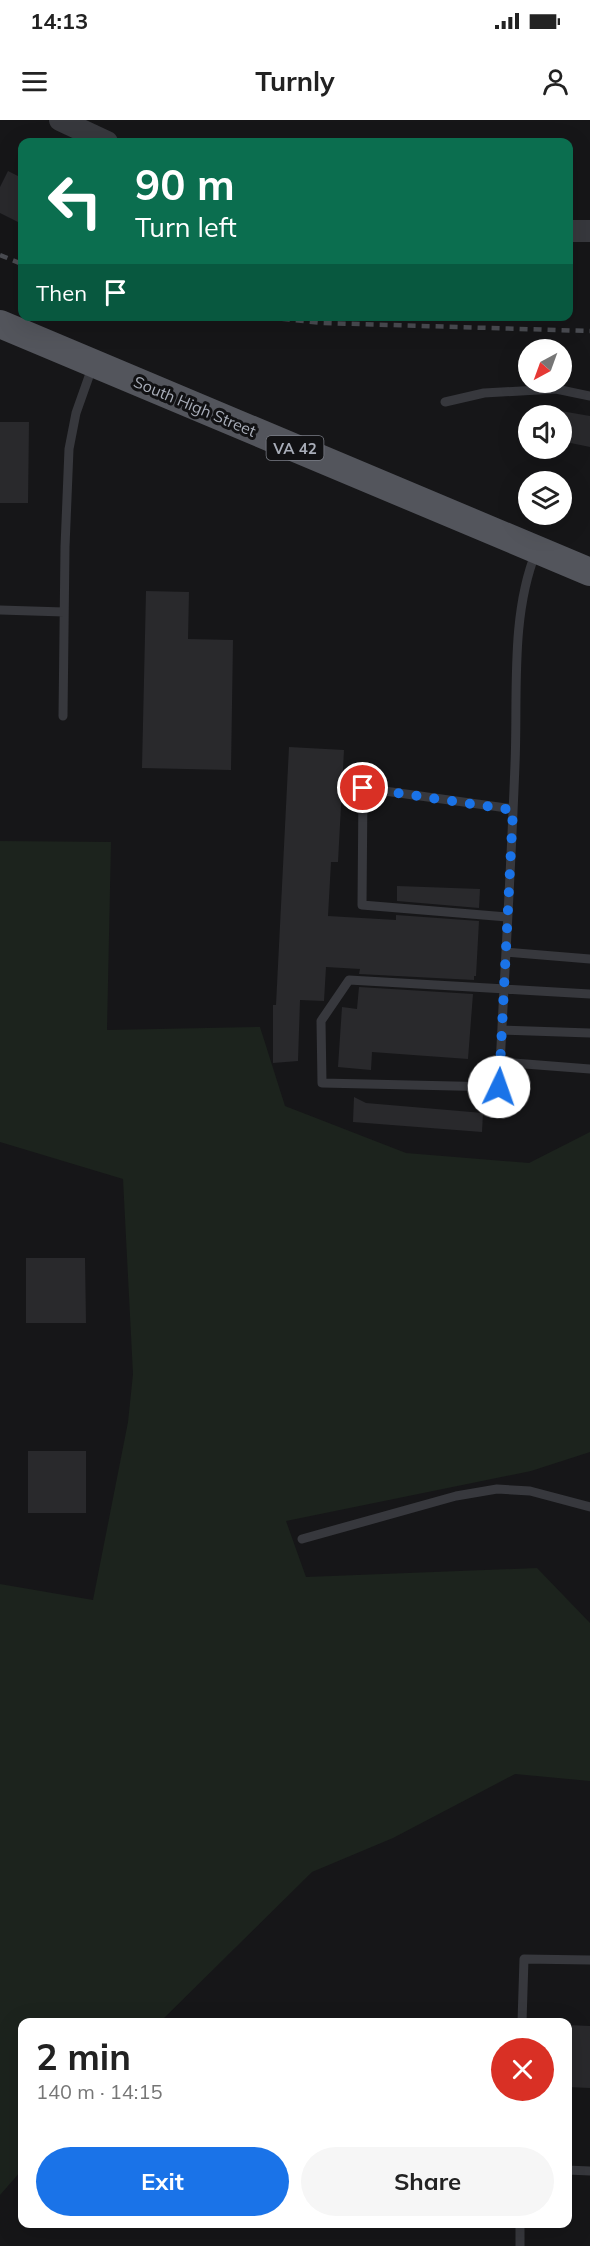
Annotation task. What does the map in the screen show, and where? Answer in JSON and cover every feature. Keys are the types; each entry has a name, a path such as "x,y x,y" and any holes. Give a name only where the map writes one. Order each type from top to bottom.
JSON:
{"main road":[{"name":"South High Street","path":"0,324 590,572"}],"street":[{"path":"69,122 99,138"},
{"path":"573,231 590,231"}],"lane":[{"path":"63,716 64,547 69,449 76,413 94,364"},
{"path":"445,402 484,393 556,388 590,396"},
{"path":"537,550 526,582 520,615 513,810 507,917 506,952 504,989 502,1030 500,1062 499,1087 322,1083 321,1021 349,980 504,989 590,994"},
{"path":"0,610 64,612"},
{"path":"507,917 362,905 363,788 513,810"},
{"path":"506,952 590,959"},
{"path":"502,1030 590,1033"},
{"path":"500,1062 590,1069"},
{"path":"302,1539 456,1496 497,1489 530,1491 590,1507"},
{"path":"522,2018 524,1959 590,1960"},
{"path":"572,2170 590,2171"},
{"path":"520,2228 520,2246"}],"shaded area":[{"path":"0,841 111,842 107,1030 260,1027 285,1106 406,1153 529,1163 590,1132 590,1452 531,1471 286,1521 306,1577 537,1568 590,1623 590,1781 515,1774 393,1838 312,1872 164,2018 18,2018 18,2175 0,2195 0,1584 93,1600 128,1422 133,1374 123,1179 0,1142"}],"building":[{"path":"8,171 18,176 18,222 0,213 0,187"},
{"path":"572,413 590,416 590,447 572,443"},
{"path":"0,422 29,422 28,503 0,503"},
{"path":"146,591 189,592 188,639 233,640 231,770 142,768"},
{"path":"289,747 344,750 338,862 331,862 328,916 396,920 396,915 479,921 474,980 359,974 360,969 326,967 324,1001 300,1000 298,1061 273,1063 273,1005 276,1005"},
{"path":"397,886 480,889 479,908 397,901"},
{"path":"359,987 473,994 468,1059 372,1052 371,1070 338,1067 342,1007 357,1009"},
{"path":"354,1097 366,1103 483,1113 482,1132 353,1122"},
{"path":"26,1258 85,1258 86,1323 26,1323"},
{"path":"28,1451 86,1451 86,1513 28,1513"},
{"path":"572,2025 590,2026 590,2088 572,2087"}],"railway":[{"path":"0,255 18,262"},
{"path":"303,321 590,331"}],"route":[{"path":"363,788 513,810 499,1087"}]}
